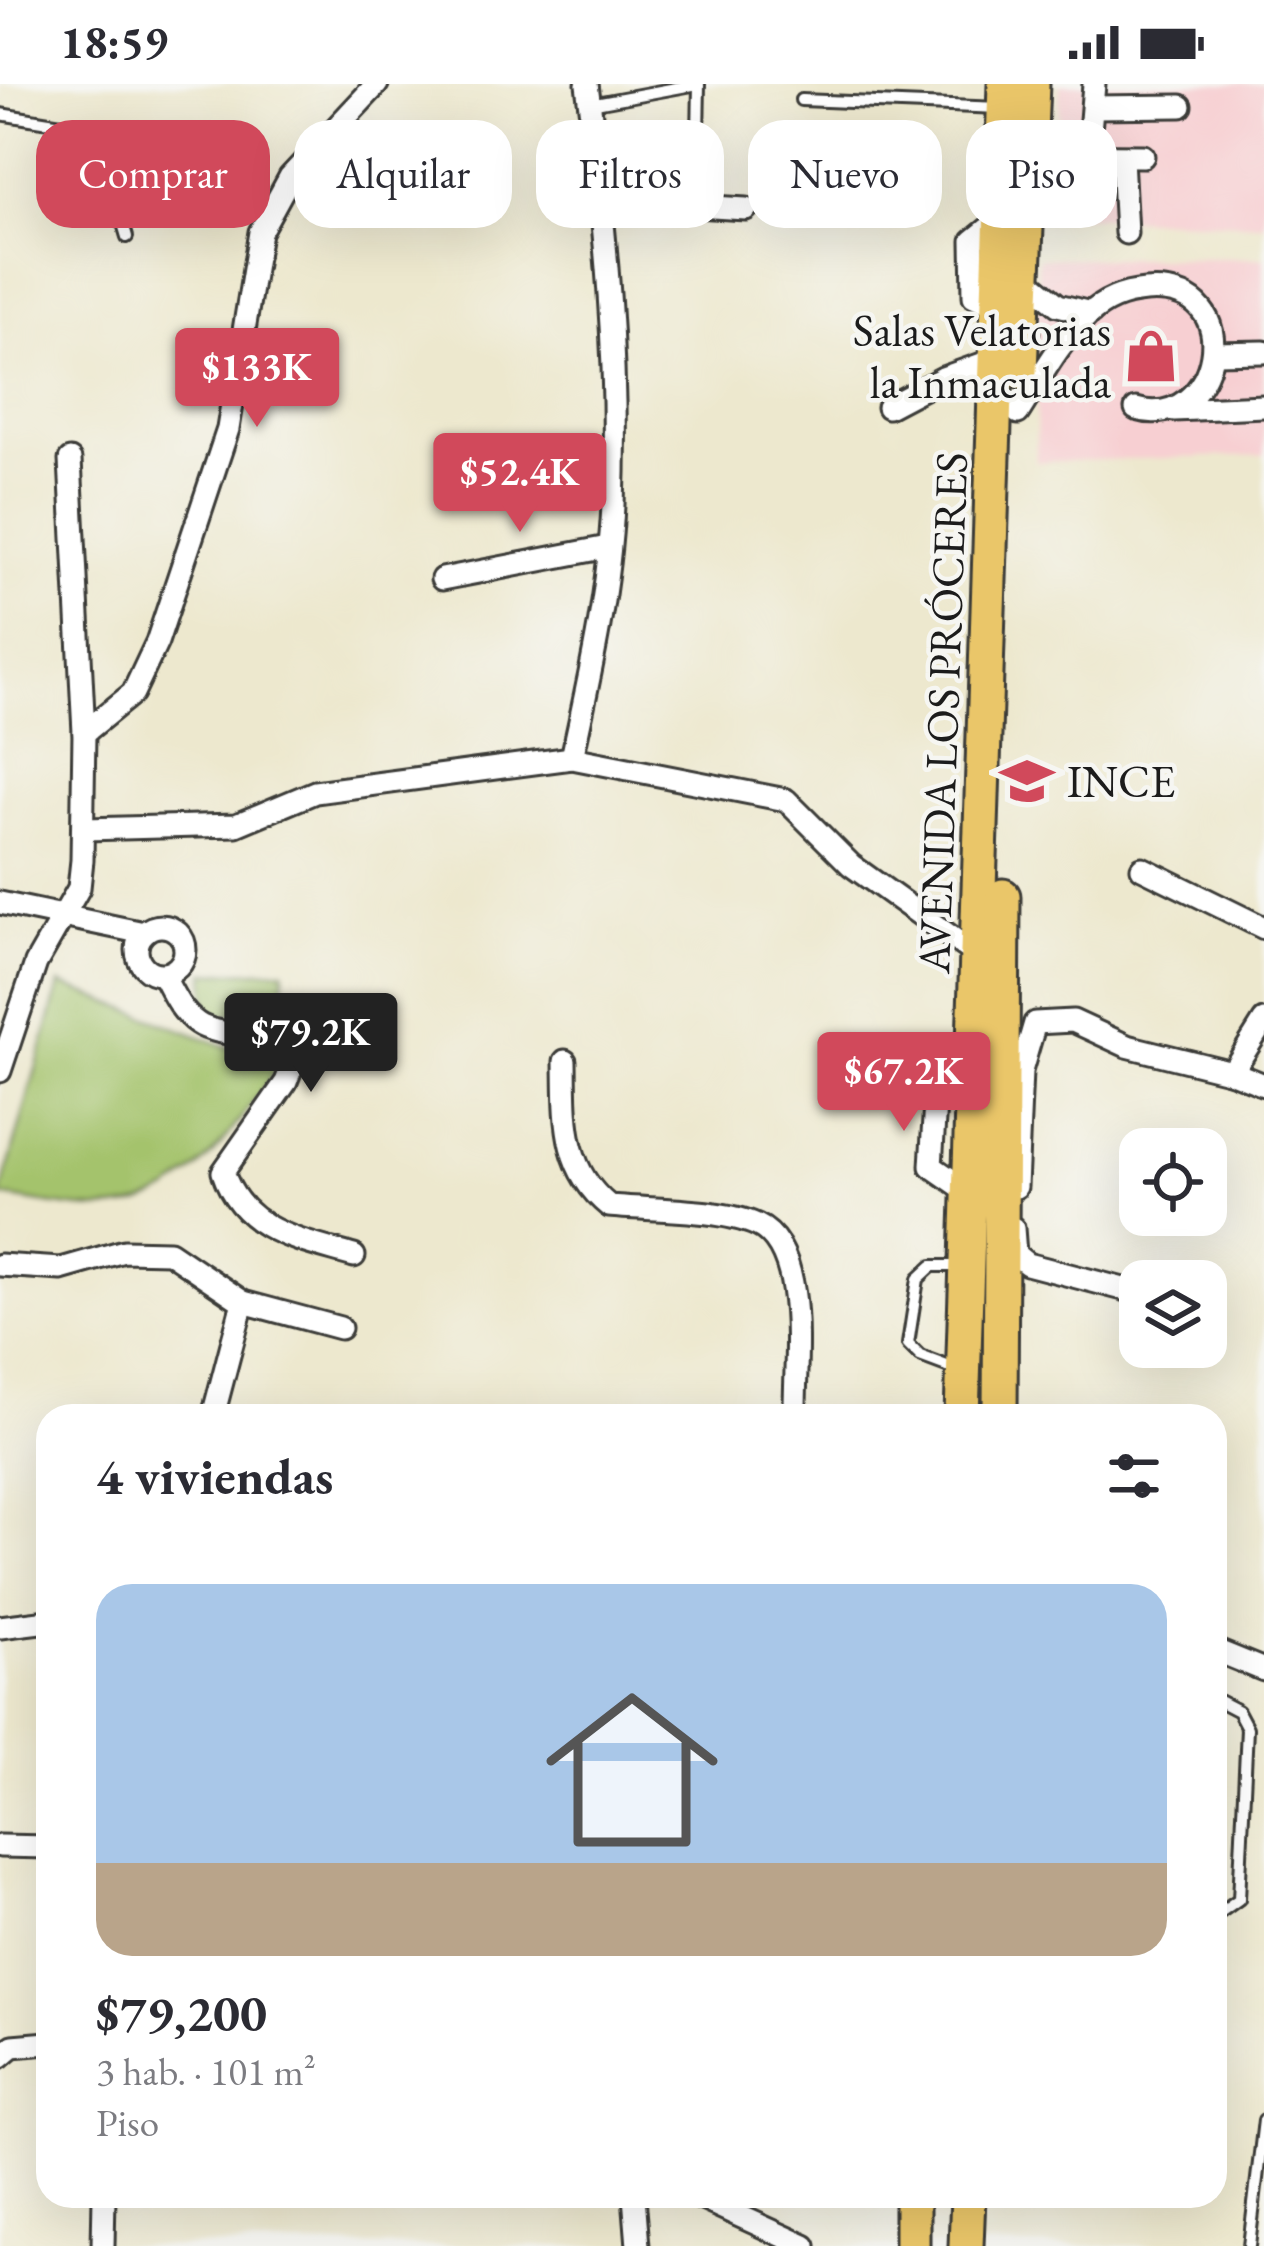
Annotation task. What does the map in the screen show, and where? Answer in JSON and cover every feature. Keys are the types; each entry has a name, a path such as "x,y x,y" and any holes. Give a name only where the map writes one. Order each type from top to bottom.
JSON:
{"highway":[{"name":"AVENIDA LOS PRÓCERES","path":"1030,120 1032,84"},
{"name":"AVENIDA LOS PRÓCERES","path":"963,1404 973,1195 1004,96"},
{"name":"AVENIDA LOS PRÓCERES","path":"1000,1404 1006,1215 1003,840 1027,228"},
{"path":"912,2208 912,2246"},
{"path":"966,2246 968,2208"}],"street":[{"path":"83,734 134,693 157,642 228,429 260,232 272,203 377,84"},
{"path":"1094,96 1181,106"},
{"path":"1117,157 1132,157 1126,232"},
{"path":"724,208 746,209"},
{"path":"572,758 599,632 613,505 602,228"},
{"path":"1025,278 1058,305 1090,313"},
{"path":"1018,413 1052,359 1090,313 1132,292 1185,294 1206,316 1214,353 1200,385 1174,410"},
{"path":"1052,359 1058,305"},
{"path":"1214,353 1264,352"},
{"path":"888,407 943,378 999,358"},
{"path":"1136,409 1158,416 1174,410 1264,406"},
{"path":"0,1071 36,962 79,888 85,829 70,460"},
{"path":"442,579 608,548"},
{"path":"85,829 236,824 315,792 572,758 786,800 851,865 980,957"},
{"path":"1142,868 1264,928"},
{"path":"0,903 145,933 168,927 182,937 183,961 163,975"},
{"path":"145,933 137,948 141,964 163,975 181,1008 200,1026 281,1044 296,1057 286,1082 223,1172 230,1194 267,1230 355,1256"},
{"path":"1232,1072 1264,1021"},
{"path":"1119,1288 1027,1264 1015,1253 1006,1215 1017,1183 1021,1071 1035,1023 1072,1022 1127,1046 1232,1072 1264,1085"},
{"path":"565,1061 569,1149 591,1192 608,1206 754,1223 782,1245 792,1270 794,1404"},
{"path":"0,1264 61,1269 124,1251 170,1252 243,1302 340,1328"},
{"path":"216,1404 243,1302"},
{"path":"0,1627 36,1623"},
{"path":"1227,1655 1264,1670"},
{"path":"0,1846 36,1846"},
{"path":"0,2057 13,2046 36,2044"},
{"path":"103,2246 104,2208"},
{"path":"635,2208 638,2246"},
{"path":"722,2208 806,2246"}],"lane":[{"path":"596,94 698,84 698,120"},
{"path":"801,100 1004,96"},
{"path":"0,114 86,128 98,135 127,237"},
{"path":"964,1373 920,1356 908,1344 918,1279 925,1270 969,1266"},
{"path":"1227,1705 1238,1711 1247,1728 1239,1899 1227,1908"},
{"path":"1249,2246 1264,2125"}],"shaded area":[{"path":"1060,84 1264,84 1264,224 1117,218 1117,120 1059,120"},
{"name":"Salas Velatorias la Inmaculada","path":"1038,258 1264,258 1264,455 1036,462"}],"green space":[{"path":"284,970 285,1012 207,1015 205,973"},
{"path":"60,984 278,1066 207,1160 149,1200 95,1209 0,1196"}],"place":[{"name":"Salas Velatorias la Inmaculada","path":"1151,356"},
{"name":"INCE","path":"1027,781"}]}
